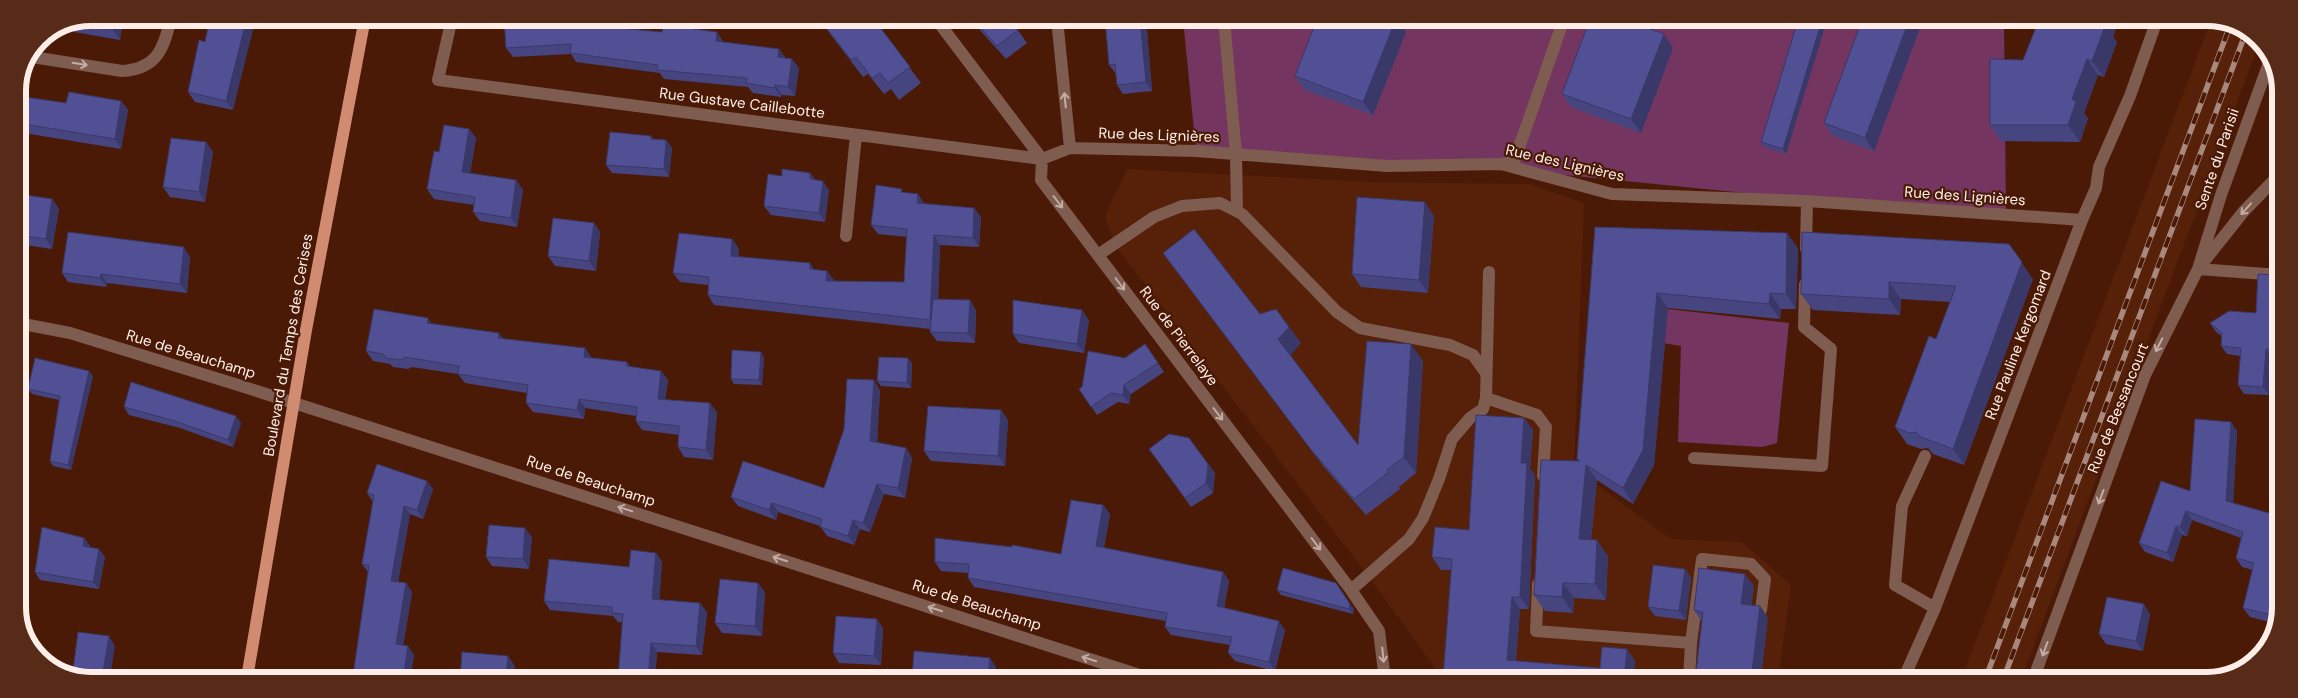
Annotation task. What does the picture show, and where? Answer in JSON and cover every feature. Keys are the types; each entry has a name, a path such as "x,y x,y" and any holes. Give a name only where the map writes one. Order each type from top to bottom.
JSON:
{"main road":[{"name":"Boulevard du Temps des Cerises","path":"248,672 295,404 306,330 363,26"}],"street":[{"path":"36,57 122,71 136,70 151,61 164,47 169,26"},
{"name":"Rue Gustave Caillebotte","path":"450,26 438,80 1042,159"},
{"path":"942,26 1042,159"},
{"path":"1058,26 1070,148"},
{"path":"1225,26 1236,154 1238,211"},
{"path":"1502,164 1514,162 1562,26"},
{"name":"Rue Pauline Kergomard","path":"1907,672 1935,608 2082,220 2096,188 2099,167 2130,96 2156,26"},
{"name":"Sente du Parisii","path":"2198,269 2221,195 2267,67"},
{"path":"846,236 856,134"},
{"name":"Rue des Lignières","path":"1042,159 1070,148 1236,154 1388,166 1502,164 1612,194 1807,201 2082,220"},
{"name":"Rue de Pierrelaye","path":"1042,159 1042,180 1351,590 1379,631 1384,672"},
{"name":"Rue de Bessancourt","path":"2036,672 2145,375 2198,269 2244,211 2272,182"},
{"path":"1694,458 1822,466 1831,349 1804,327 1807,201"},
{"path":"1098,255 1154,217 1182,206 1220,202 1238,211 1337,312 1360,328 1450,344 1473,355 1486,373"},
{"path":"2198,269 2272,274"},
{"path":"1351,590 1409,539 1423,518 1439,479 1452,438 1470,418 1483,409 1486,398 1489,272"},
{"name":"Rue de Beauchamp","path":"26,325 70,333 344,419 1130,672"},
{"path":"1486,398 1538,415 1546,427 1543,485"},
{"path":"1925,456 1902,506 1895,585 1935,608"},
{"path":"1689,672 1691,643 1702,559 1750,564 1765,579 1762,610"},
{"path":"1539,573 1536,631 1691,643"}],"shaded area":[{"path":"1184,26 2004,26 2006,216 1894,208 1535,172 1501,164 1387,166 1196,151"},
{"path":"2209,26 2224,28 2243,37 2257,49 2024,672 1964,672"},
{"path":"1127,169 1370,182 1529,184 1584,203 1574,468 1671,539 1742,542 1791,585 1779,672 1438,672 1368,576 1114,244 1105,216"},
{"path":"1651,307 1789,323 1777,443 1762,447 1678,442 1681,346 1645,340"}],"building":[{"path":"89,26 114,26 113,30"},
{"path":"208,26 245,26 226,101 188,92 199,40 205,42"},
{"path":"505,26 595,26 662,32 663,26 671,26 717,32 716,41 779,49 778,57 792,59 788,87 775,85 775,88 746,83 747,78 657,70 658,65 570,53 571,44 506,48"},
{"path":"825,26 879,26 910,67 888,83 880,73 872,78 856,57 851,60"},
{"path":"979,26 1015,26 1018,30 997,46"},
{"path":"1106,26 1141,26 1146,82 1117,85 1115,64 1109,65"},
{"path":"1314,26 1393,26 1363,102 1295,76"},
{"path":"1587,26 1642,26 1664,34 1631,119 1562,94"},
{"path":"1796,26 1820,26 1783,149 1761,142"},
{"path":"1860,26 1907,26 1865,138 1824,123"},
{"path":"2037,26 2105,26 2092,61 2087,59 2072,99 2076,102 2068,125 1990,125 1990,59 2023,60"},
{"path":"69,92 121,101 115,139 26,124 26,97 66,103"},
{"path":"444,125 469,129 462,172 516,180 511,218 473,212 475,197 427,189 434,151 439,152"},
{"path":"610,132 651,136 651,139 666,140 664,169 606,165"},
{"path":"171,138 206,142 199,192 163,187"},
{"path":"782,169 810,173 810,179 823,181 819,213 764,206 768,174 782,176"},
{"path":"876,185 902,189 901,192 918,194 917,203 974,208 973,238 934,235 930,320 708,295 709,277 673,273 679,233 732,239 731,256 810,263 810,269 827,271 826,281 904,282 907,229 871,225"},
{"path":"26,195 52,199 46,239 26,236"},
{"path":"1357,197 1425,202 1419,280 1352,274"},
{"path":"553,218 594,223 589,261 548,256"},
{"path":"1595,227 1787,233 1786,294 1770,293 1769,304 1657,293 1643,450 1623,488 1586,465 1579,539 1597,540 1595,584 1563,583 1562,597 1534,595 1541,460 1580,461 1577,459"},
{"path":"1194,229 1260,314 1276,309 1289,327 1278,339 1358,445 1367,341 1411,344 1404,457 1387,470 1389,472 1354,499 1312,451 1163,253"},
{"path":"68,232 184,247 180,284 101,274 100,278 62,273"},
{"path":"1802,232 2009,244 2022,262 1953,449 1921,437 1916,432 1909,433 1895,427 1929,336 1936,339 1956,286 1889,282 1889,299 1801,294"},
{"path":"2258,274 2272,275 2272,350 2266,349 2263,387 2238,385 2241,348 2221,346 2222,333 2210,323 2229,311 2256,313"},
{"path":"933,299 970,300 968,333 930,332"},
{"path":"1013,300 1082,310 1077,344 1013,334"},
{"path":"374,309 428,318 427,323 499,333 498,338 585,348 584,357 627,362 626,366 661,371 658,399 710,403 706,450 678,447 679,426 636,421 637,407 579,399 577,410 526,403 528,385 458,374 459,366 405,357 401,360 387,358 383,354 366,351"},
{"path":"1145,344 1158,363 1124,385 1123,395 1111,393 1091,407 1079,389 1082,387 1088,351 1125,358"},
{"path":"732,350 761,352 759,380 731,379"},
{"path":"879,357 908,358 907,383 877,381"},
{"path":"35,358 89,371 68,465 50,461 60,396 28,389"},
{"path":"847,379 874,380 870,441 906,448 898,488 877,484 863,523 853,520 848,536 820,527 822,519 772,503 769,510 731,497 743,461 824,488 844,429"},
{"path":"131,382 236,416 228,440 175,421 124,407"},
{"path":"928,406 1001,410 998,456 924,451"},
{"path":"1476,415 1524,418 1521,463 1527,463 1520,597 1512,597 1507,660 1600,668 1602,647 1627,649 1625,672 1443,672 1452,559 1432,557 1435,527 1469,530"},
{"path":"2195,419 2231,422 2226,501 2272,514 2271,615 2243,608 2254,563 2236,558 2243,532 2186,511 2180,527 2176,526 2167,553 2139,543 2161,481 2190,491"},
{"path":"1169,434 1189,438 1208,464 1206,483 1185,498 1149,449"},
{"path":"377,464 427,481 417,510 404,506 391,581 406,583 396,644 408,646 404,672 353,672 369,565 362,564 374,495 367,493"},
{"path":"1071,500 1103,505 1096,546 1223,572 1217,606 1279,621 1269,662 1228,653 1232,637 1165,627 1167,613 968,578 969,564 935,562 935,538 1012,547 1012,545 1061,554"},
{"path":"489,525 525,528 523,559 486,557"},
{"path":"42,527 84,538 83,546 99,549 93,582 35,572"},
{"path":"631,550 656,553 652,599 700,603 696,646 651,643 649,672 619,672 623,614 612,613 612,607 544,601 549,559 629,567"},
{"path":"1653,565 1685,569 1679,611 1648,607"},
{"path":"1283,568 1336,583 1350,604 1349,609 1277,590"},
{"path":"1699,568 1745,574 1741,604 1760,606 1752,672 1696,672 1703,612 1694,610"},
{"path":"720,579 758,583 755,626 715,623"},
{"path":"2107,597 2144,604 2136,641 2099,634"},
{"path":"836,616 877,619 874,656 833,653"},
{"path":"78,632 109,636 103,672 73,670"},
{"path":"914,651 990,658 989,672 912,672"},
{"path":"462,652 508,656 507,672 460,672"}],"railway":[{"path":"1988,672 2228,30"},
{"path":"2006,672 2244,38"}]}
